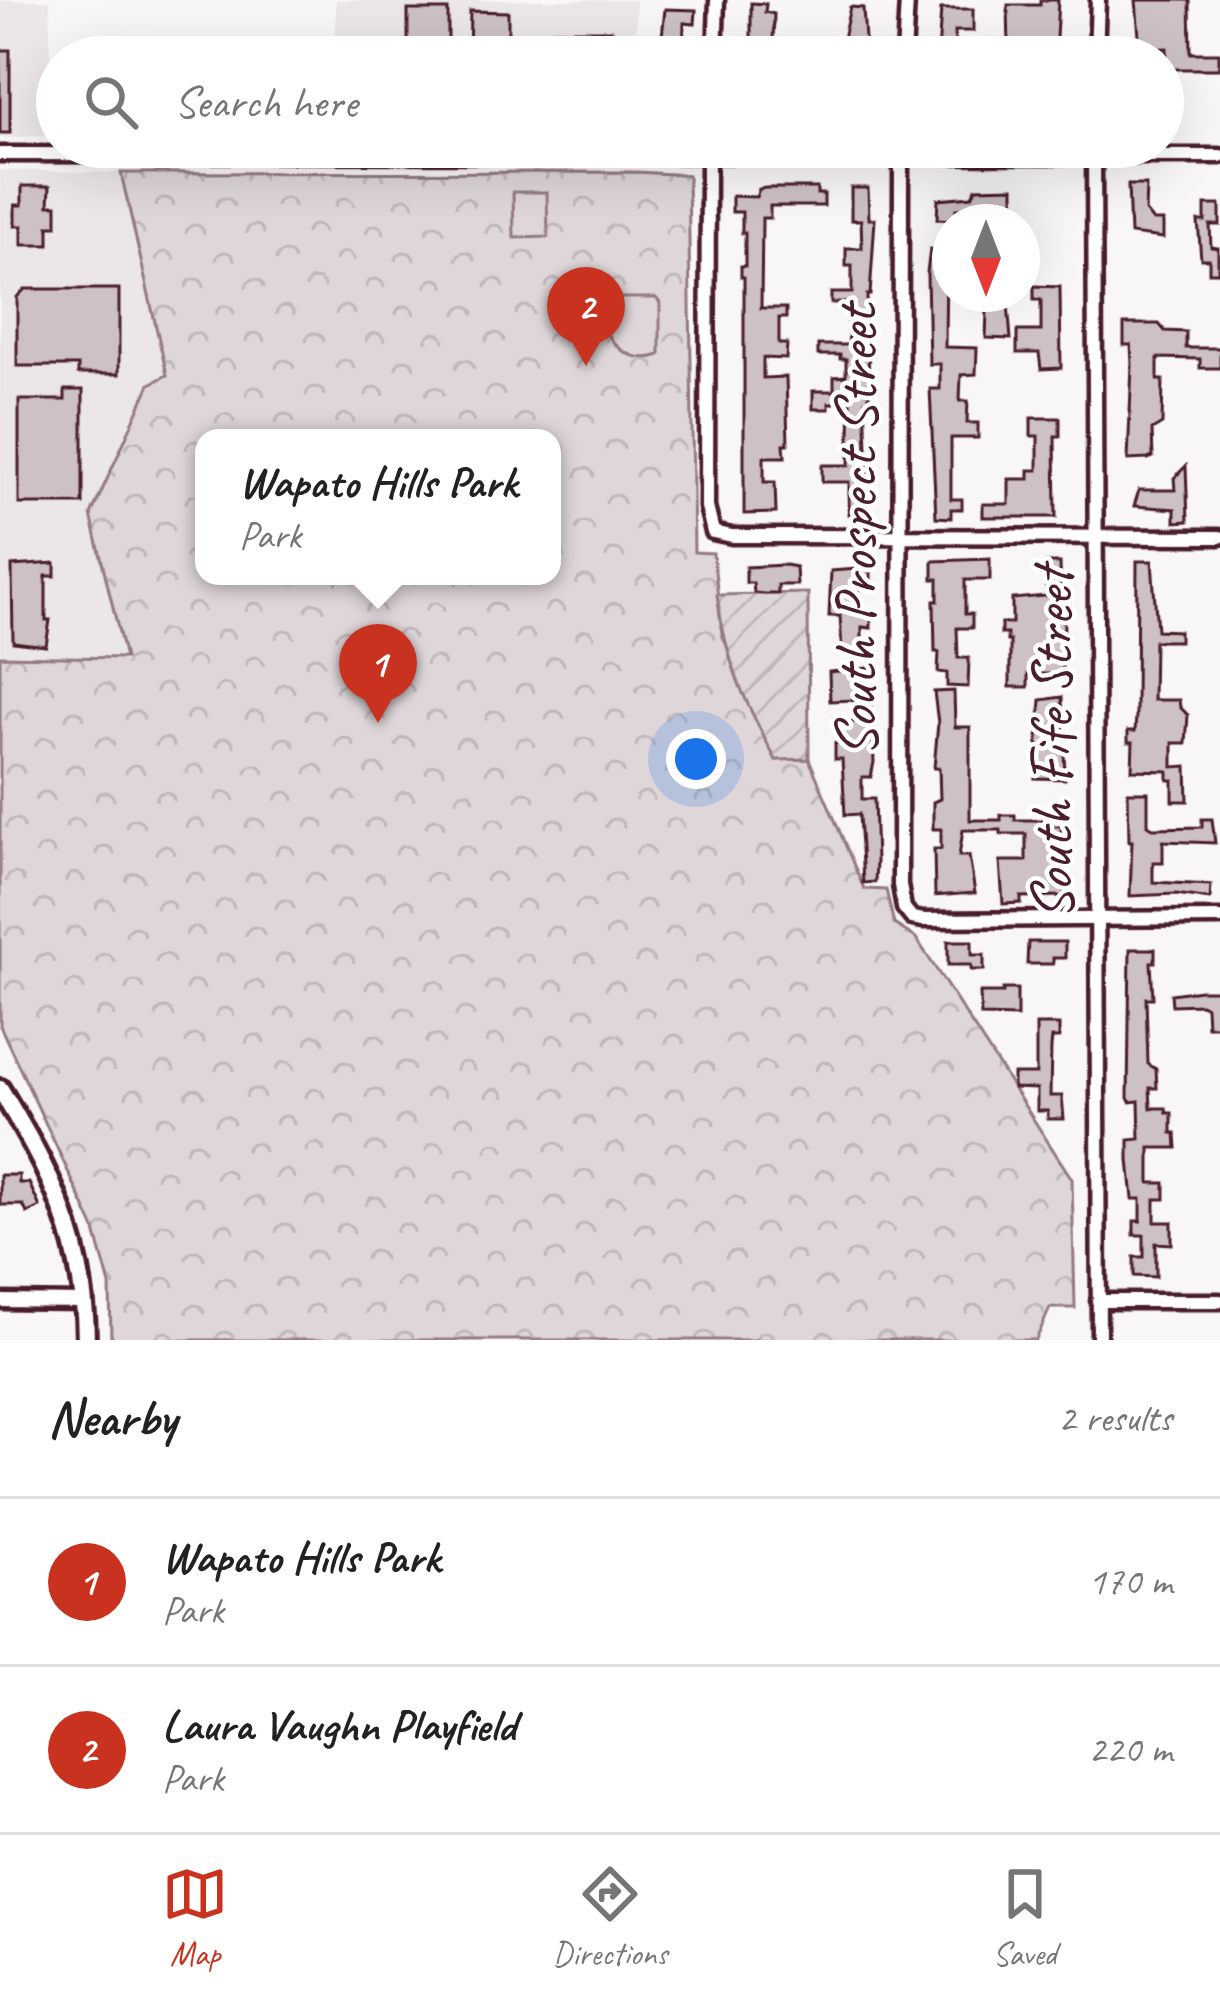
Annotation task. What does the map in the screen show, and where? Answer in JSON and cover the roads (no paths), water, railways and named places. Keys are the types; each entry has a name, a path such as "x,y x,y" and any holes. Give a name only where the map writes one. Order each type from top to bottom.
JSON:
{"main road":[{"path":"2,1096 63,1204 80,1262 86,1340"}],"street":[{"path":"716,36 717,0"},
{"path":"905,36 907,0"},
{"path":"1097,36 1098,0"},
{"path":"0,154 36,154"},
{"path":"1184,155 1220,156"},
{"path":"708,168 707,507 711,530 732,536 1220,537"},
{"name":"South Prospect Street","path":"900,168 900,885 907,914 923,920 1097,918"},
{"name":"South Fife Street","path":"1094,168 1099,1340"},
{"path":"1097,918 1220,918"},
{"path":"1099,1300 1220,1300"},
{"path":"0,1301 85,1302"}],"place":[{"name":"Laura Vaughn Playfield","path":"586,366"},
{"name":"Wapato Hills Park","path":"378,723"}]}
